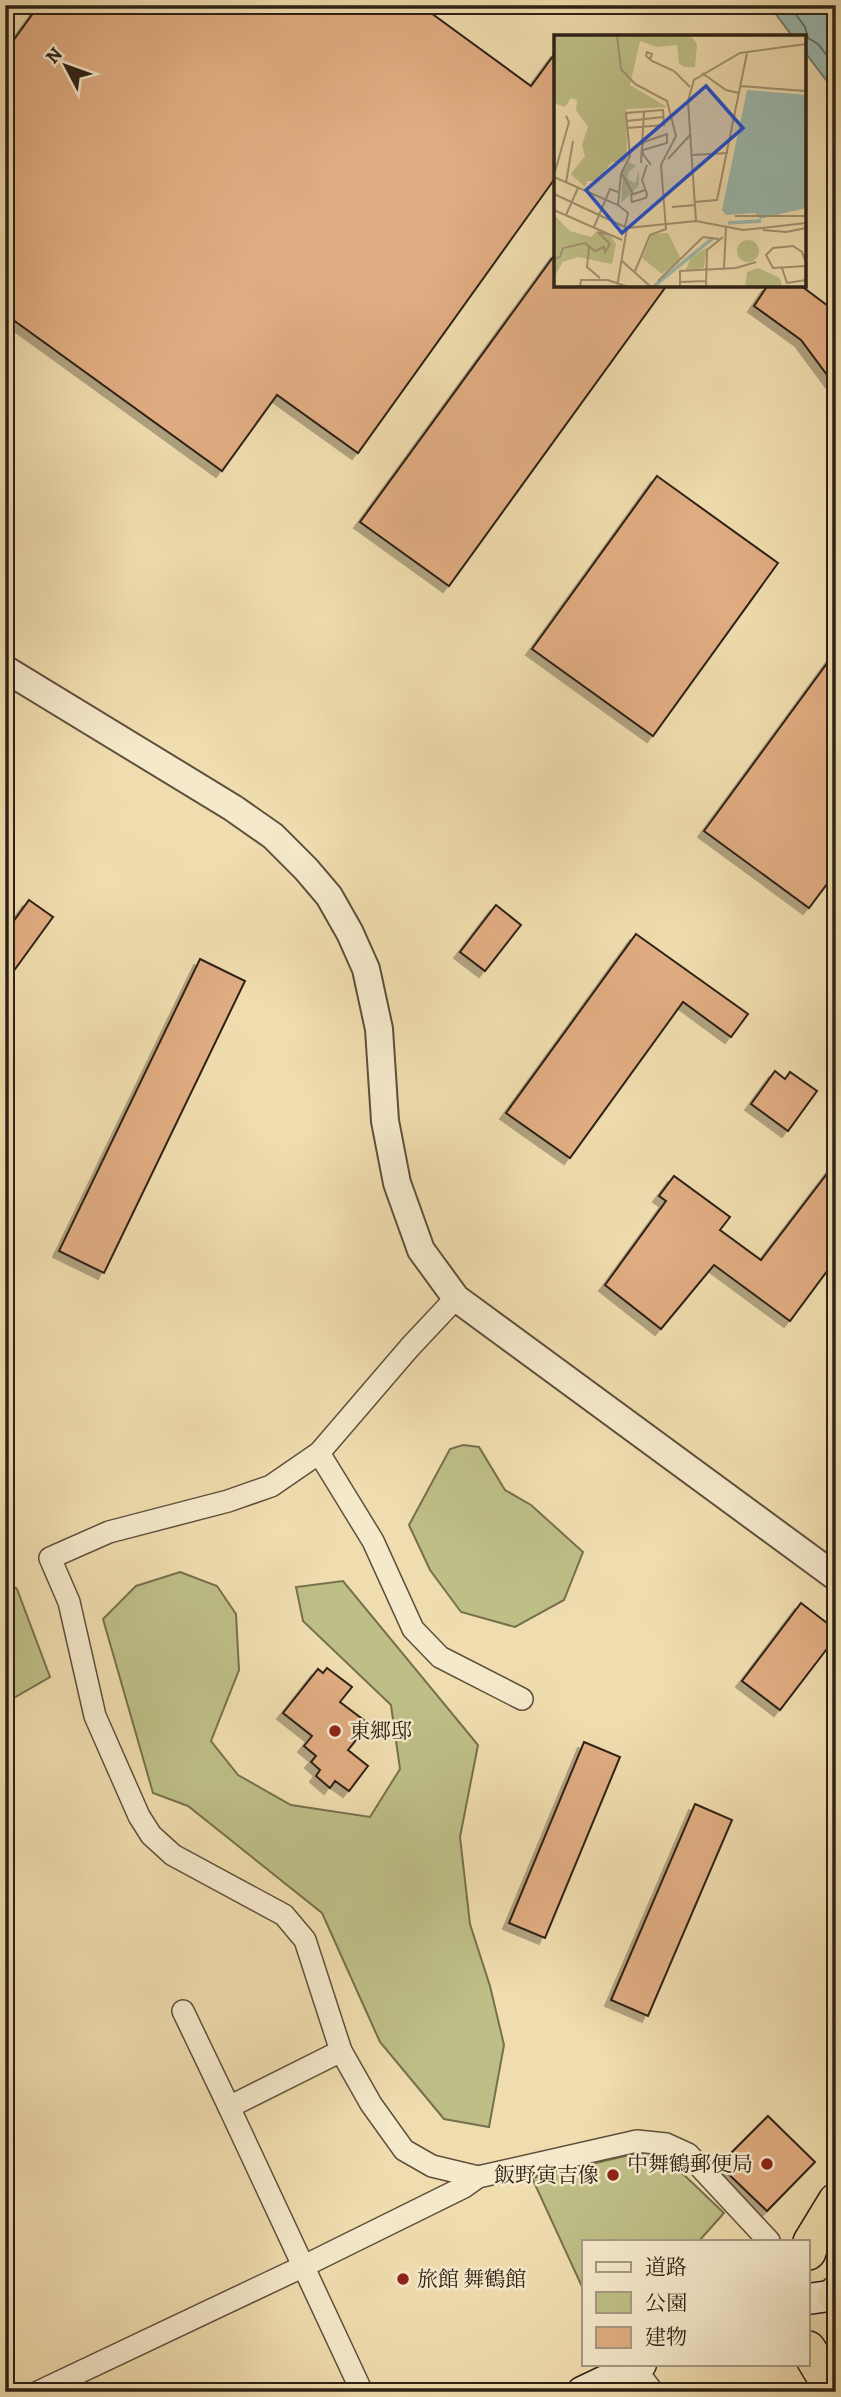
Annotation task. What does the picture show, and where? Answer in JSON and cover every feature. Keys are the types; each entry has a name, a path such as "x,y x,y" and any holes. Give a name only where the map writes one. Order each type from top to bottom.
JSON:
{"highway":[{"path":"810,2245 836,2201"},
{"path":"810,2352 829,2384 836,2390"}],"main road":[{"path":"810,2299 836,2295"},
{"path":"582,2392 635,2366"}],"street":[{"path":"5,669 233,808 273,836 306,869 328,897 350,933 366,969 379,1029 385,1121 397,1183 421,1250 456,1298 836,1577"},
{"path":"456,1298 319,1453 271,1486 228,1501 109,1532 50,1558 69,1602 95,1716 139,1816 151,1835 173,1855 284,1915 305,1940 341,2051 371,2104 404,2150 432,2166 478,2177"},
{"path":"319,1453 373,1541 413,1629 440,1657 522,1699"},
{"path":"183,2011 362,2392"},
{"path":"229,2107 341,2051"},
{"path":"38,2392 304,2266 464,2187 478,2177 637,2141 666,2144 688,2154 768,2240"},
{"path":"638,2366 653,2392"}],"green space":[{"path":"463,1445 479,1447 505,1490 531,1505 583,1552 564,1600 515,1627 461,1612 430,1570 409,1525 450,1449"},
{"path":"180,1572 217,1586 236,1614 239,1670 211,1741 238,1775 291,1805 370,1817 400,1769 391,1705 303,1621 296,1587 343,1581 478,1745 460,1837 470,1924 490,1986 504,2045 489,2127 444,2119 380,2042 322,1913 188,1806 153,1793 103,1619 136,1586"},
{"path":"5,1579 17,1589 50,1677 5,1703"},
{"path":"660,2152 724,2213 700,2240 582,2240 582,2287 532,2178 638,2153"}],"water":[{"path":"769,5 836,5 836,93 806,54 806,35 792,35"}],"building":[{"path":"39,5 420,5 531,86 554,55 554,180 358,453 277,395 222,471 5,314 5,52"},
{"path":"554,256 554,287 666,287 449,586 360,522"},
{"path":"767,287 803,287 836,312 836,387 801,340 754,306"},
{"path":"657,476 778,563 653,736 532,649"},
{"path":"836,651 836,872 809,908 704,831"},
{"path":"29,900 53,917 5,983 5,933"},
{"path":"496,905 521,925 485,971 460,952"},
{"path":"636,934 748,1014 731,1037 683,1002 570,1158 506,1113"},
{"path":"200,959 245,981 104,1273 59,1251"},
{"path":"775,1071 785,1079 790,1072 817,1091 788,1131 751,1104"},
{"path":"836,1162 836,1259 790,1321 714,1265 661,1329 605,1285 666,1201 659,1196 674,1176 730,1217 720,1230 761,1260"},
{"path":"801,1603 836,1630 836,1637 780,1710 742,1681"},
{"path":"327,1668 352,1687 340,1702 369,1724 348,1750 368,1766 349,1791 335,1781 330,1788 316,1776 320,1770 311,1762 316,1756 304,1746 312,1736 283,1713 318,1669 323,1673"},
{"path":"584,1742 620,1757 545,1938 509,1923"},
{"path":"695,1804 732,1820 648,2016 611,2000"},
{"path":"768,2116 815,2162 767,2211 719,2165"}],"place":[{"name":"東郷邸","path":"335,1731"},
{"name":"中舞鶴郵便局","path":"767,2164"},
{"name":"飯野寅吉像","path":"613,2175"},
{"name":"旅館 舞鶴館","path":"403,2279"}]}
